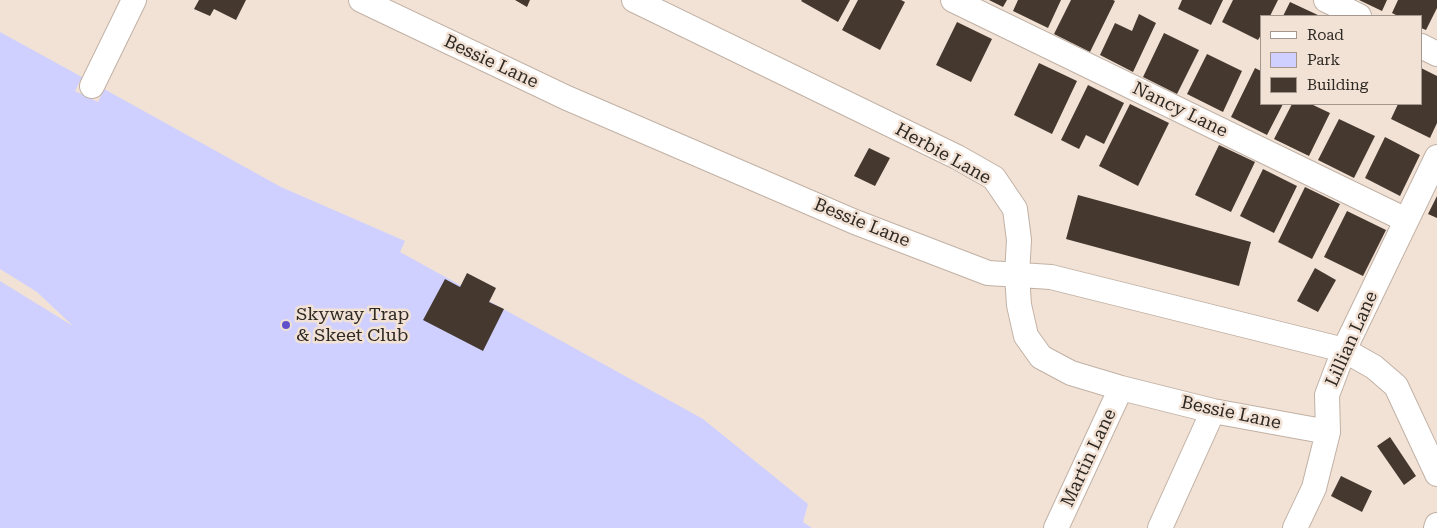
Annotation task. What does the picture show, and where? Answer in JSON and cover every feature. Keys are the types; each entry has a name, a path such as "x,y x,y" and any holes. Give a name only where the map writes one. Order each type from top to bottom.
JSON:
{"street":[{"path":"92,86 134,0"},
{"name":"Bessie Lane","path":"360,0 567,98 855,222 988,273 1017,276 1019,305 1026,336 1041,357 1072,373 1121,388 1213,411 1328,432"},
{"name":"Herbie Lane","path":"634,0 957,157 994,178 1014,210 1019,240 1017,276"},
{"name":"Nancy Lane","path":"953,0 1406,220"},
{"path":"1326,0 1357,15"},
{"path":"1422,46 1437,54"},
{"name":"Lillian Lane","path":"1295,528 1314,488 1328,432 1327,395 1344,350 1437,157"},
{"path":"1017,276 1051,277 1344,350 1374,367 1396,386 1437,474"},
{"name":"Martin Lane","path":"1056,528 1121,388"},
{"path":"1160,528 1213,411"}],"green space":[{"name":"Skyway Trap & Skeet Club","path":"0,32 82,77 75,91 98,102 104,89 281,187 405,241 400,252 703,419 808,504 803,522 812,528 0,528 0,281 73,326 37,292 0,269"}],"building":[{"path":"199,0 246,0 236,20 214,9 210,16 194,9"},
{"path":"515,0 530,0 527,7"},
{"path":"802,0 850,0 838,22"},
{"path":"858,0 901,0 905,2 880,50 842,30"},
{"path":"989,0 1007,0 1003,7"},
{"path":"1018,0 1061,0 1048,28 1013,11"},
{"path":"1071,0 1115,1 1090,52 1054,34"},
{"path":"1182,0 1223,0 1211,25 1178,9"},
{"path":"1233,0 1278,0 1270,15 1260,15 1260,37 1258,40 1222,22"},
{"path":"1359,0 1387,0 1382,11"},
{"path":"1398,0 1437,0 1437,8 1426,30 1422,28 1422,15 1396,15 1392,13"},
{"path":"1290,2 1318,15 1284,15"},
{"path":"1139,14 1156,23 1133,72 1100,55 1115,23 1132,31"},
{"path":"957,22 992,39 971,82 936,65"},
{"path":"1164,33 1199,50 1177,94 1143,77"},
{"path":"1207,54 1242,71 1223,112 1187,94"},
{"path":"1039,63 1077,81 1052,134 1014,115"},
{"path":"1255,68 1260,70 1260,105 1282,105 1267,135 1231,117"},
{"path":"1422,68 1437,76 1437,123 1430,138 1391,119 1398,105 1422,105"},
{"path":"1088,85 1124,103 1104,144 1086,135 1079,149 1061,140"},
{"path":"1130,104 1169,123 1138,186 1099,166"},
{"path":"1291,105 1313,105 1330,113 1309,156 1274,139"},
{"path":"1339,119 1375,136 1354,178 1318,160"},
{"path":"1385,137 1420,155 1400,196 1365,178"},
{"path":"1219,145 1255,162 1231,212 1195,195"},
{"path":"869,148 890,158 875,186 854,176"},
{"path":"1263,169 1297,186 1274,233 1240,216"},
{"path":"1305,187 1340,204 1312,259 1278,242"},
{"path":"1078,195 1251,242 1239,286 1066,239"},
{"path":"1437,196 1437,218 1428,214"},
{"path":"1347,211 1386,230 1363,276 1324,257"},
{"path":"1315,268 1336,280 1318,312 1297,301"},
{"path":"467,273 496,288 489,302 504,309 483,351 423,320 445,279 460,287"},
{"path":"1390,437 1416,476 1404,485 1377,446"},
{"path":"1341,476 1372,491 1362,512 1331,496"}],"place":[{"name":"Skyway Trap & Skeet Club","path":"286,325"}]}
